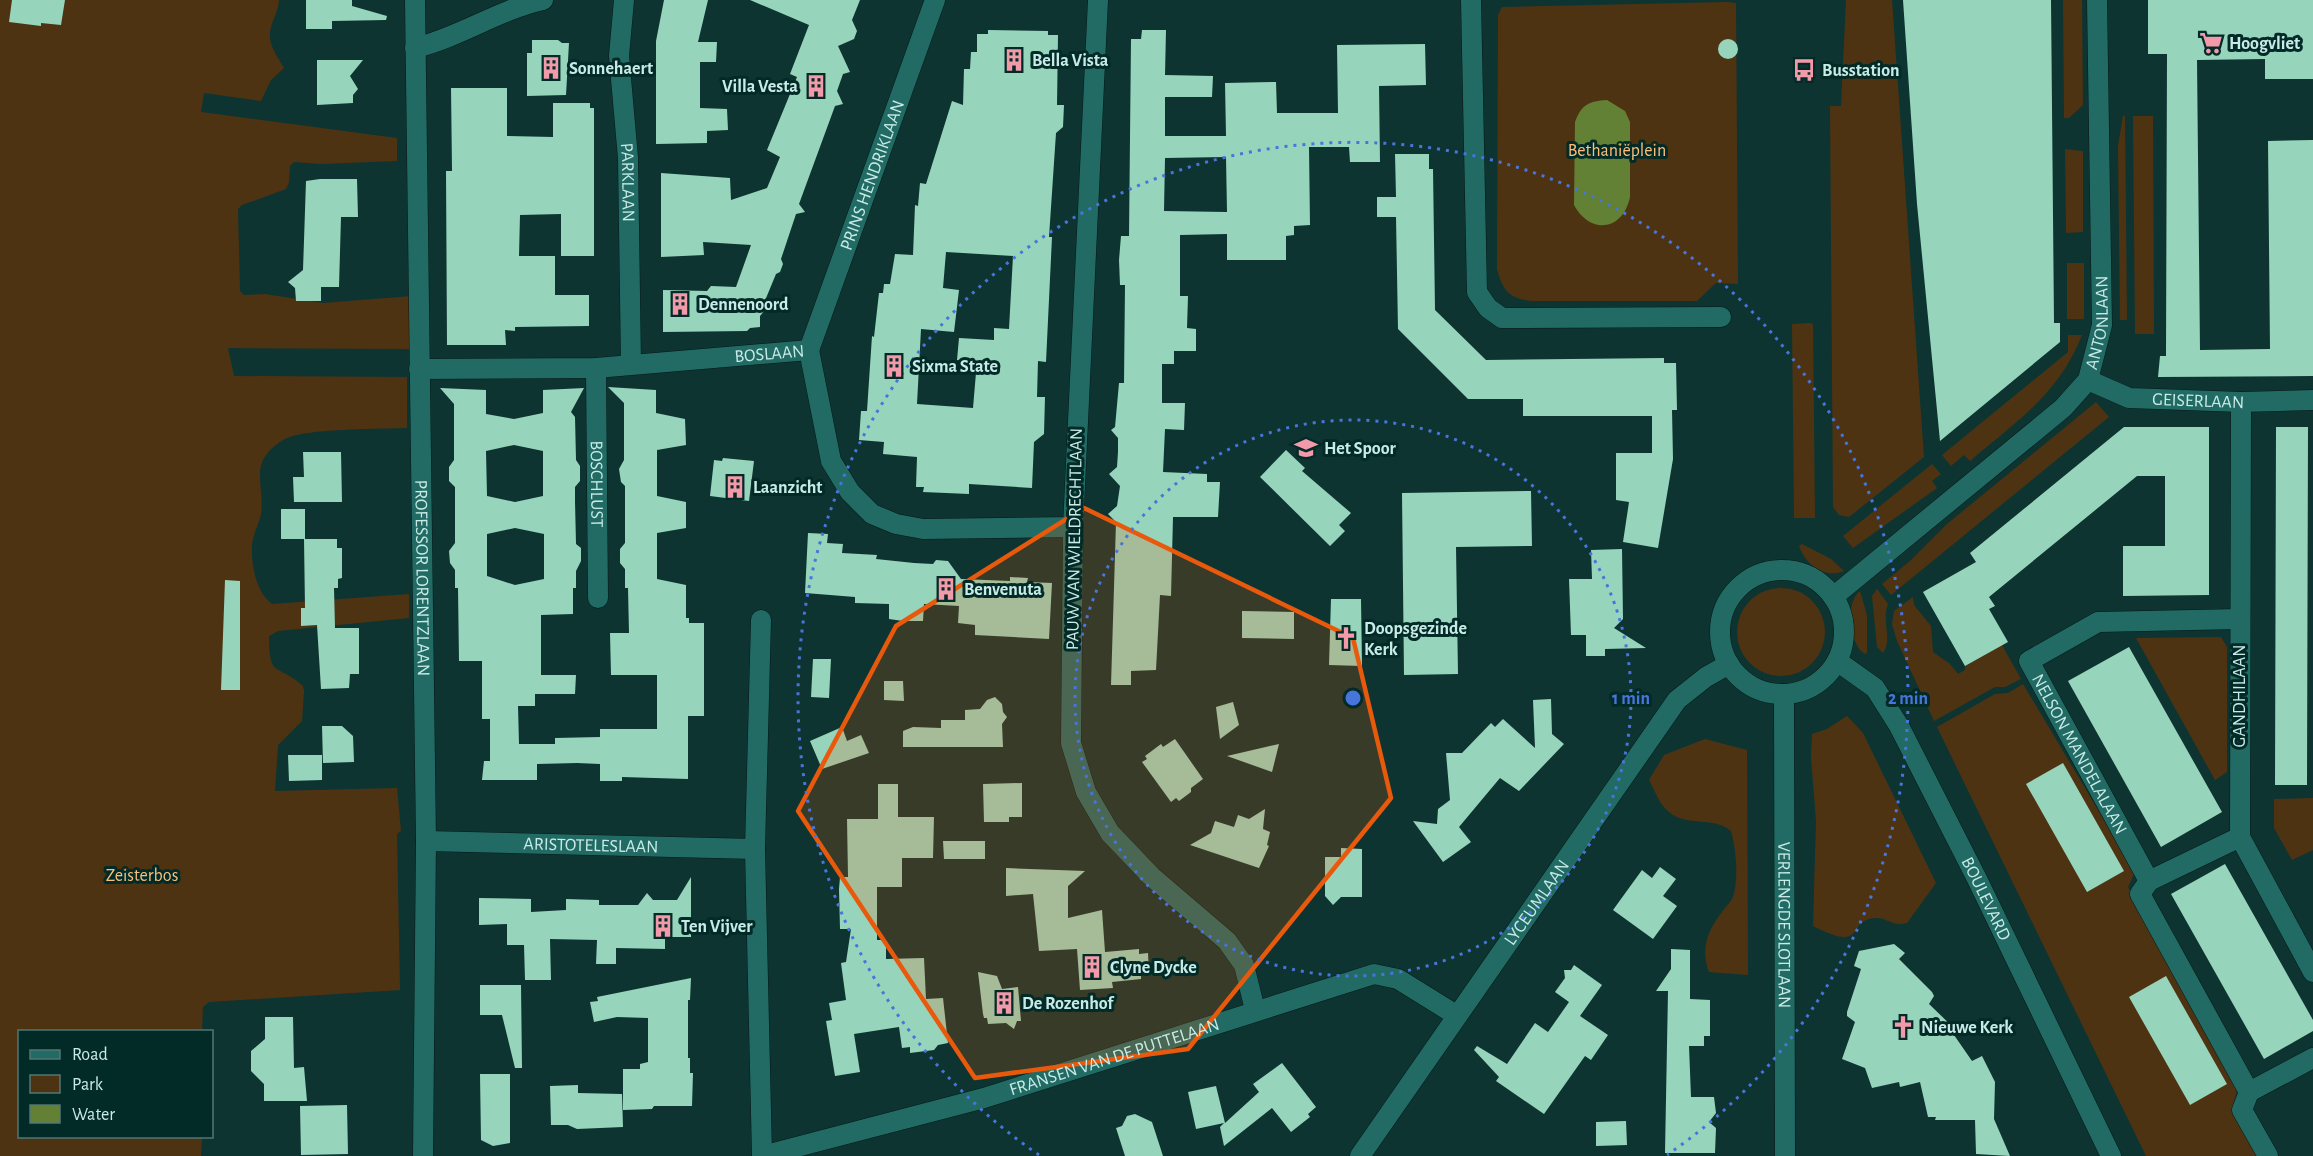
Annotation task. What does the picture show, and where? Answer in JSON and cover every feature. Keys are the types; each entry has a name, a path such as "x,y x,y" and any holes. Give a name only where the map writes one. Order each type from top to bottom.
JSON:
{"street":[{"name":"PROFESSOR LORENTZLAAN","path":"415,0 426,841 423,1156"},
{"path":"415,48 445,41 523,4 543,0"},
{"name":"PARKLAAN","path":"624,0 619,56 628,158 631,364"},
{"name":"PRINS HENDRIKLAAN","path":"809,350 935,0"},
{"name":"PAUW VAN WIELDRECHTLAAN","path":"1098,0 1073,527 1071,743 1086,792 1110,833 1152,876 1227,941 1244,964 1255,1010"},
{"path":"1471,0 1477,292 1488,309 1502,318 1721,317"},
{"name":"ANTONLAAN","path":"1833,597 2063,408 2088,380 2102,325 2097,0"},
{"name":"BOSLAAN","path":"419,369 596,368 809,350 831,461 850,492 872,514 896,524 923,529 1073,527"},
{"name":"BOSCHLUST","path":"596,368 598,598"},
{"name":"GEISERLAAN","path":"2088,380 2129,398 2241,402 2313,400"},
{"name":"GANDHILAAN","path":"2241,402 2240,837 2313,972"},
{"path":"1780,570 1801,572 1819,582 1833,597 1844,628 1841,651 1837,661 1815,685 1784,694 1756,689 1740,678 1729,664 1720,642 1721,619 1730,597 1752,577 1780,570"},
{"name":"NELSON MANDELALAAN","path":"2149,881 2028,661 2098,622 2239,619"},
{"path":"761,620 755,849 762,1156"},
{"name":"BOULEVARD","path":"1837,661 1875,688 1899,726 1977,879 2111,1156"},
{"name":"LYCEUMLAAN","path":"1360,1156 1677,700 1706,677 1729,664"},
{"name":"VERLENGDE SLOTLAAN","path":"1784,694 1785,1156"},
{"path":"2240,837 2149,881 2140,894 2249,1092"},
{"name":"ARISTOTELESLAAN","path":"426,841 755,849"},
{"name":"FRANSEN VAN DE PUTTELAAN","path":"762,1156 984,1098 1374,974 1398,979 1456,1015"},
{"path":"2268,1156 2242,1110 2249,1092 2313,1058"}],"highlighted area":[{"path":"1084,508 1353,638 1391,798 1188,1049 975,1078 798,811 896,626"}],"green space":[{"name":"Zeisterbos","path":"0,0 279,0 270,38 273,49 284,68 271,80 261,101 204,93 201,112 397,138 397,161 321,164 294,162 290,166 286,189 242,205 238,209 240,291 244,295 265,294 323,303 412,296 411,349 228,348 234,376 407,377 407,428 307,433 283,440 272,448 261,465 261,514 252,545 252,561 258,585 272,604 409,594 409,618 278,631 269,636 269,650 273,665 303,686 304,691 302,721 278,745 275,791 397,788 401,831 397,834 400,990 209,1002 203,1007 202,1030 18,1030 18,1138 202,1138 201,1156 0,1156"},
{"path":"1846,0 1892,0 1924,457 1849,517 1839,515 1833,507 1830,106 1841,106"},
{"path":"2063,0 2082,0 2083,105 2069,118 2064,118"},
{"name":"Bethaniëplein","path":"1736,3 1738,284 1716,283 1697,301 1531,301 1512,295 1502,283 1497,269 1498,15 1502,7"},
{"path":"2123,116 2125,116 2127,320 2120,320 2118,146"},
{"path":"2133,116 2153,116 2154,334 2135,334"},
{"path":"2065,149 2083,151 2083,232 2066,233"},
{"path":"2067,263 2084,263 2084,319 2067,319"},
{"path":"1811,323 1813,325 1815,518 1794,518 1792,324"},
{"path":"2068,335 2082,335 2072,356 2049,391 2020,420 1970,461 1964,455 1951,466 1942,455 2068,352"},
{"path":"2096,402 2109,417 1891,595 1882,584 1910,561 1947,524"},
{"path":"1932,464 1941,474 1932,481 1937,488 1853,548 1843,536"},
{"path":"1802,544 1831,559 1844,571 1830,573 1817,569 1802,553 1799,546"},
{"path":"1781,588 1798,592 1812,601 1821,615 1825,632 1821,649 1812,663 1798,672 1781,676 1764,672 1750,663 1741,649 1737,632 1741,615 1750,601 1764,592"},
{"path":"1877,589 1888,604 1886,610 1887,642 1883,653 1877,647 1872,596"},
{"path":"1860,591 1867,615 1867,653 1865,654 1855,642 1851,623 1852,604"},
{"path":"1913,597 1914,605 1931,626 1933,652 1950,664 1958,674 1965,670 1965,666 2002,645 2021,679 2005,687 1995,687 1934,721 1897,641 1892,624 1894,611"},
{"path":"2221,637 2227,647 2227,772 2215,780 2136,638"},
{"path":"2023,684 2135,872 2128,887 2238,1088 2232,1109 2257,1156 2146,1156 1937,727 1995,694 2008,693"},
{"path":"1847,716 1863,733 1936,883 1907,923 1897,924 1875,918 1866,920 1849,936 1842,937 1813,926 1816,821 1811,757 1812,734 1827,729"},
{"path":"1705,739 1747,750 1748,975 1709,972 1706,964 1705,948 1709,933 1732,899 1735,889 1736,864 1731,831 1717,824 1676,817 1662,805 1649,780 1664,755"},
{"path":"2313,798 2313,850 2292,860 2274,828 2274,799"}],"water":[{"path":"1607,100 1625,111 1630,122 1630,197 1621,217 1605,225 1597,225 1581,215 1574,205 1575,122 1586,105 1595,101"}],"building":[{"path":"12,0 65,0 61,25 41,23 41,26 9,22"},
{"path":"306,0 352,0 352,6 387,16 386,20 332,21 332,29 306,29"},
{"path":"664,0 708,0 698,42 717,42 716,62 700,62 700,108 727,109 728,130 707,131 707,143 656,144 656,41"},
{"path":"750,0 860,0 852,20 857,31 854,39 838,46 850,72 843,74 837,91 843,104 835,106 799,204 805,212 796,214 781,259 783,264 780,272 776,274 764,303 765,310 760,316 760,327 750,328 747,331 663,332 663,290 707,291 711,286 736,287 751,245 703,242 704,255 661,257 661,173 730,178 731,200 767,188 780,157 767,150 797,77 790,74 809,25"},
{"path":"1903,0 2051,0 2054,323 2060,323 2060,342 1940,441 1917,204"},
{"path":"2148,0 2313,0 2313,79 2265,79 2265,59 2197,60 2200,350 2270,349 2268,141 2313,140 2313,376 2158,377 2160,356 2166,356 2167,54 2148,54"},
{"path":"988,30 1048,31 1048,35 1058,35 1057,105 1064,105 1063,127 1056,133 1049,237 1052,237 1046,362 1038,361 1037,397 1045,397 1044,434 1034,442 1032,488 969,484 969,494 923,492 924,487 916,487 917,457 883,454 884,442 859,440 861,411 867,411 872,336 874,337 879,293 883,293 884,284 890,284 895,254 913,255 915,205 918,206 920,183 926,184 952,101 963,105 964,69 970,69 971,52 977,52 977,34 988,34","holes":["946,252 1013,256 1009,329 994,328 994,340 959,338 957,360 977,361 973,408 917,404 921,329 954,332 959,290 943,288"]},
{"path":"1142,30 1166,30 1165,75 1213,76 1212,97 1165,97 1165,136 1226,136 1225,83 1276,82 1277,113 1338,113 1337,45 1425,44 1426,85 1379,86 1380,162 1350,162 1349,147 1309,147 1310,225 1294,226 1294,235 1286,236 1286,260 1227,260 1227,234 1180,235 1180,296 1188,296 1187,328 1196,329 1196,351 1174,351 1174,364 1162,364 1162,403 1185,403 1184,430 1165,429 1163,472 1207,474 1207,482 1220,482 1218,517 1173,517 1171,596 1160,595 1156,670 1131,671 1131,685 1111,685 1116,522 1108,514 1117,506 1120,486 1109,474 1117,467 1118,452 1118,438 1111,430 1115,427 1119,383 1124,383 1125,285 1120,285 1119,260 1121,236 1129,236 1131,39 1141,39","holes":["1226,157 1227,212 1164,211 1165,158"]},
{"path":"1728,39 1735,42 1738,49 1735,56 1728,59 1721,56 1718,49 1721,42"},
{"name":"Sonnehaert","path":"532,40 558,40 562,43 569,43 566,95 527,96 527,53 532,53"},
{"path":"317,60 363,60 350,76 358,89 353,95 353,103 317,105"},
{"path":"451,88 507,88 507,136 553,137 553,103 590,103 590,108 594,108 594,256 561,256 561,214 520,215 519,256 555,256 555,295 589,295 589,326 515,327 515,331 505,330 506,345 447,345 446,171 452,171"},
{"path":"1395,154 1429,154 1429,169 1433,169 1435,310 1486,360 1664,358 1664,363 1676,363 1677,410 1672,410 1673,459 1658,548 1623,542 1629,502 1616,500 1616,453 1652,453 1652,416 1523,416 1523,399 1468,399 1398,329 1396,217 1377,217 1377,197 1396,197"},
{"path":"357,179 358,217 341,217 339,287 321,287 321,301 296,301 295,288 288,282 303,270 306,181"},
{"path":"608,387 656,390 656,413 685,419 686,445 657,450 657,496 686,502 686,528 657,533 657,579 686,585 686,618 689,618 689,623 704,623 704,716 688,716 688,779 622,777 622,781 600,781 600,764 577,763 537,764 537,780 482,780 484,761 490,761 490,719 482,719 482,661 459,661 458,588 455,588 455,570 450,563 449,551 455,543 455,487 449,481 449,467 454,460 454,404 440,388 486,390 486,414 514,419 543,413 543,390 584,388 571,412 575,417 576,460 580,466 580,481 575,487 575,502 576,544 581,548 581,561 576,571 576,588 573,588 573,614 541,615 541,675 576,675 575,694 535,694 535,706 518,706 519,744 555,744 555,738 600,737 600,729 657,729 657,675 611,675 610,633 629,633 628,588 625,588 625,569 620,563 620,549 625,543 625,486 621,482 619,469 624,460 624,403","holes":["514,445 543,451 543,496 515,502 487,496 486,451","515,528 544,534 544,579 515,585 487,576 487,534"]},
{"path":"2124,427 2209,427 2209,595 2123,596 2123,546 2165,546 2165,476 2137,476 1989,597 1995,606 1989,609 2008,642 1965,666 1923,592 1976,562 1970,553"},
{"path":"2276,427 2308,427 2307,785 2275,785"},
{"path":"1286,450 1305,468 1302,471 1351,513 1339,525 1345,531 1330,546 1260,477"},
{"path":"303,452 341,452 342,502 294,502 293,477 304,477"},
{"name":"Laanzicht","path":"723,458 754,461 749,501 710,496 714,460 722,461"},
{"path":"1531,491 1532,546 1456,547 1458,674 1404,675 1402,493"},
{"path":"281,509 305,509 305,539 337,539 337,548 342,548 342,578 338,579 338,588 334,588 335,628 359,628 359,674 350,674 349,688 321,689 317,625 301,626 301,608 305,608 304,539 281,539"},
{"path":"808,533 828,534 827,543 843,544 842,553 877,555 876,559 914,563 933,564 936,560 948,561 961,579 1010,581 1010,577 1028,578 1027,582 1052,583 1049,639 975,635 975,625 958,623 959,606 924,604 923,621 903,621 889,619 889,604 855,603 855,597 805,593"},
{"path":"1622,549 1623,619 1614,628 1646,648 1605,649 1605,656 1586,656 1586,635 1571,635 1569,579 1592,579 1591,550"},
{"path":"225,580 240,581 240,690 221,690"},
{"name":"Doopsgezinde Kerk","path":"1331,599 1361,599 1362,666 1329,665"},
{"path":"1242,611 1294,612 1294,639 1242,638"},
{"path":"2129,647 2222,812 2161,847 2068,681"},
{"path":"813,659 831,659 829,698 811,697"},
{"path":"884,681 903,681 904,701 884,700"},
{"path":"995,697 1002,704 1003,712 1007,717 1002,724 1003,747 903,747 903,731 913,727 941,728 941,720 965,720 965,710 980,709 987,700"},
{"path":"1551,699 1552,734 1564,744 1519,791 1500,778 1459,827 1471,842 1443,862 1413,821 1437,824 1438,809 1450,800 1446,753 1462,753 1491,723 1495,727 1503,719 1535,748 1533,700"},
{"path":"1233,702 1239,725 1220,739 1216,707"},
{"path":"322,726 342,726 353,736 354,762 323,763"},
{"path":"842,727 847,741 861,735 869,753 822,769 810,741"},
{"path":"1175,739 1203,779 1179,801 1176,798 1171,802 1142,762 1147,759 1145,756 1161,744 1163,747"},
{"path":"1279,744 1272,772 1227,756"},
{"path":"288,755 322,755 322,780 289,781"},
{"path":"2063,763 2124,871 2087,892 2026,784"},
{"path":"1022,783 1022,817 1009,817 1009,822 984,822 983,784"},
{"path":"878,784 898,784 898,817 934,817 933,858 902,858 902,887 877,887 877,940 886,940 886,959 924,958 926,999 943,998 948,1043 938,1045 934,1050 910,1053 910,1047 902,1048 899,1027 854,1034 860,1072 835,1076 826,1021 832,1020 829,1003 846,1000 841,963 846,962 851,929 840,929 839,889 840,877 848,877 847,819 878,819"},
{"path":"1265,809 1263,829 1270,832 1267,845 1269,846 1259,868 1190,845 1211,833 1215,821 1234,827 1238,815 1249,819"},
{"path":"943,841 985,841 985,859 944,859"},
{"path":"1341,848 1362,849 1362,897 1341,897 1333,905 1325,896 1325,857 1341,857"},
{"path":"2225,864 2313,1020 2313,1031 2264,1059 2171,894"},
{"path":"1660,867 1676,879 1663,896 1677,906 1653,939 1613,910 1642,870 1652,878"},
{"path":"1006,868 1085,871 1068,886 1068,918 1102,910 1105,952 1139,949 1139,954 1148,953 1149,974 1141,974 1141,979 1112,982 1113,988 1080,990 1077,949 1039,951 1033,894 1006,896"},
{"path":"691,877 691,937 665,937 665,949 616,948 616,964 596,964 597,940 550,939 551,980 525,980 524,945 507,945 507,924 479,925 479,898 531,899 531,912 566,910 566,899 599,900 599,905 638,905 647,893 653,900 677,900"},
{"name":"Nieuwe Kerk","path":"1894,944 1905,953 1899,959 1932,992 1934,996 1929,1004 1957,1031 1954,1035 1972,1061 1982,1056 1995,1082 1994,1119 2010,1156 1976,1154 1975,1120 1935,1120 1936,1117 1928,1117 1920,1082 1900,1087 1899,1082 1872,1088 1865,1068 1842,1059 1855,1022 1847,1016 1847,1012 1861,969 1854,966 1859,951"},
{"path":"1671,949 1690,950 1690,999 1710,1000 1710,1036 1704,1036 1704,1046 1689,1046 1691,1097 1714,1097 1716,1113 1709,1122 1716,1128 1715,1153 1665,1153 1668,991 1656,991 1671,969"},
{"path":"1574,965 1602,985 1580,1016 1608,1035 1591,1060 1585,1056 1544,1114 1496,1081 1499,1077 1474,1050 1477,1046 1507,1064 1535,1023 1548,1032 1569,1002 1555,992 1565,978 1564,970 1571,970"},
{"name":"De Rozenhof","path":"978,972 997,976 1002,989 1018,987 1021,1021 1017,1021 1014,1029 1006,1023 988,1024 987,1018 984,1018"},
{"path":"2166,976 2227,1084 2190,1105 2129,997"},
{"path":"691,978 690,1000 688,1000 688,1058 690,1058 690,1073 693,1073 692,1106 654,1106 652,1109 623,1110 623,1069 640,1069 640,1064 648,1062 648,1018 617,1017 594,1022 590,1002 598,1001 597,997"},
{"path":"480,985 521,985 522,1068 515,1068 502,1015 480,1015"},
{"path":"265,1017 293,1017 294,1068 304,1067 307,1101 264,1101 264,1084 251,1071 251,1051 265,1039"},
{"path":"1282,1063 1316,1107 1308,1114 1310,1117 1291,1132 1272,1108 1224,1146 1220,1127 1224,1123 1196,1129 1188,1092 1216,1086 1225,1123 1259,1092 1253,1084"},
{"path":"480,1074 510,1074 510,1143 493,1146 481,1140"},
{"path":"578,1085 578,1093 622,1094 623,1127 577,1129 568,1125 551,1125 550,1086"},
{"path":"347,1105 348,1154 301,1155 300,1106"},
{"path":"1135,1114 1152,1122 1163,1156 1125,1156 1116,1128 1122,1126 1127,1116"},
{"path":"1626,1121 1627,1145 1596,1146 1596,1122"}],"place":[{"name":"Hoogvliet","path":"2211,43"},
{"name":"Bella Vista","path":"1014,60"},
{"name":"Sonnehaert","path":"551,68"},
{"name":"Busstation","path":"1804,70"},
{"name":"Villa Vesta","path":"816,86"},
{"name":"Dennenoord","path":"680,304"},
{"name":"Sixma State","path":"894,366"},
{"name":"Het Spoor","path":"1306,448"},
{"name":"Laanzicht","path":"735,487"},
{"name":"Benvenuta","path":"946,589"},
{"name":"Doopsgezinde Kerk","path":"1346,638"},
{"name":"Ten Vijver","path":"663,926"},
{"name":"Clyne Dycke","path":"1092,967"},
{"name":"De Rozenhof","path":"1004,1003"},
{"name":"Nieuwe Kerk","path":"1903,1027"}]}
